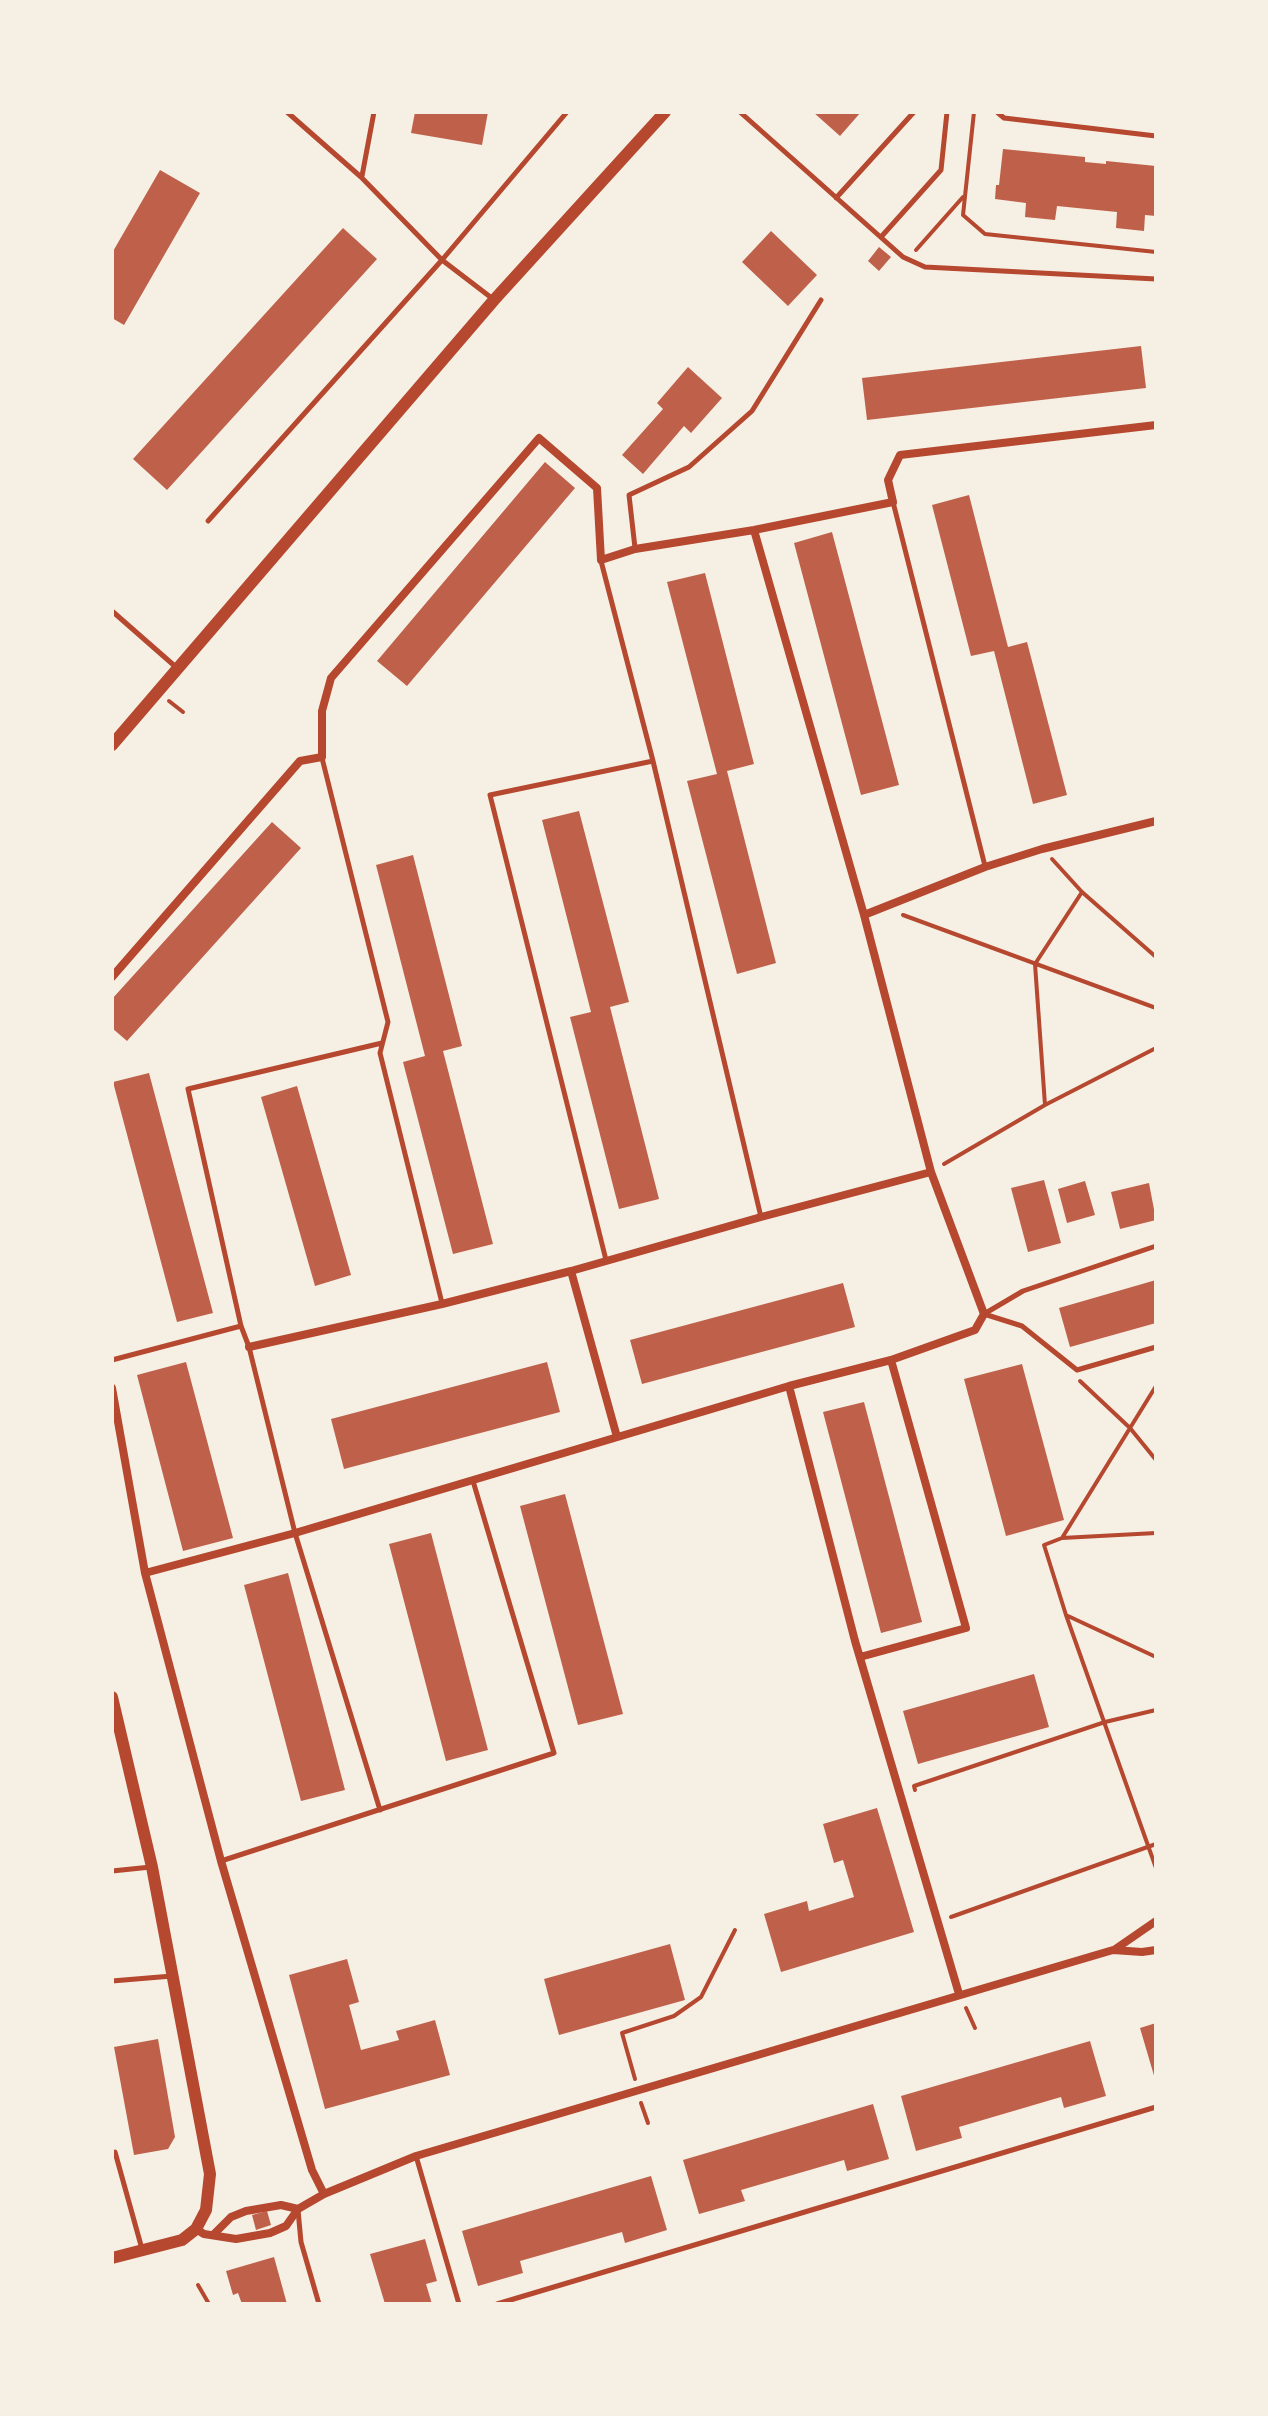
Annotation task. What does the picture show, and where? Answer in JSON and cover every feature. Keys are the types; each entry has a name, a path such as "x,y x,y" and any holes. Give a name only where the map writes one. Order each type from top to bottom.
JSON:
{"street":[{"path":"112,745 494,300 665,112"},
{"path":"112,977 300,761 322,757 322,711 331,678 539,438 597,488 601,560 635,549 754,530 893,502 888,480 900,455 1156,425"},
{"path":"145,1573 295,1533 789,1386 891,1360 975,1330 984,1314 931,1172 864,915 754,530"},
{"path":"864,915 985,867 1042,849 1156,821"},
{"path":"249,1347 442,1304 571,1271 931,1172"},
{"path":"571,1271 617,1437"},
{"path":"860,1657 966,1628 891,1360"},
{"path":"789,1386 860,1657 959,1994"},
{"path":"112,1388 145,1573 221,1861 312,2170 324,2194"},
{"path":"112,1697 152,1867 210,2174 206,2210 196,2229 182,2240 112,2258"},
{"path":"196,2229 204,2234 236,2239 270,2233 286,2226 298,2209 324,2194 416,2156 1113,1950 1156,1921"},
{"path":"1113,1950 1156,1950"},
{"path":"214,2234 231,2217 259,2208 281,2205 298,2209"}],"lane":[{"path":"287,112 361,177 442,260 494,300"},
{"path":"361,177 374,112"},
{"path":"208,521 442,260 567,112"},
{"path":"740,112 881,237 908,259 925,267 1156,279"},
{"path":"836,198 914,112"},
{"path":"881,237 941,170 947,112"},
{"path":"997,112 1004,118 1156,136"},
{"path":"635,549 629,495 689,467 752,411 821,300"},
{"path":"893,502 985,867"},
{"path":"601,560 653,761 761,1217"},
{"path":"112,611 178,669"},
{"path":"322,757 388,1022 380,1053 442,1304"},
{"path":"606,1260 490,795 653,761"},
{"path":"380,1810 295,1533 249,1347 241,1326 188,1089 382,1043"},
{"path":"984,1314 1023,1291 1156,1246"},
{"path":"984,1314 1022,1326 1077,1370 1156,1347"},
{"path":"112,1360 241,1326"},
{"path":"221,1861 554,1753 473,1481"},
{"path":"112,1871 152,1867"},
{"path":"112,1981 173,1976"},
{"path":"497,2304 1156,2107"},
{"path":"112,2153 115,2152 142,2250"},
{"path":"416,2156 459,2304"},
{"path":"298,2209 301,2242 319,2304"}],"path":[{"path":"974,112 963,215 985,234 1156,252"},
{"path":"908,259 965,196"},
{"path":"158,691 183,712"},
{"path":"1042,849 1082,892 1156,957"},
{"path":"1045,1105 1035,964 1082,892"},
{"path":"882,907 1156,1008"},
{"path":"931,1172 1045,1105 1156,1048"},
{"path":"1077,1370 1078,1379 1130,1428 1156,1460"},
{"path":"1062,1538 1156,1386"},
{"path":"1156,1533 1062,1538 1044,1545 1156,1868"},
{"path":"1066,1615 1156,1657"},
{"path":"918,1801 914,1786 1105,1722 1156,1710"},
{"path":"949,1918 1156,1844"},
{"path":"648,2123 622,2033 674,2016 701,1997 735,1930"},
{"path":"959,1994 975,2028"},
{"path":"198,2285 209,2304"}],"building":[{"path":"415,112 488,112 482,145 411,133"},
{"path":"813,112 861,112 840,136"},
{"path":"1003,149 1085,157 1085,162 1156,166 1156,216 1145,215 1144,231 1116,228 1117,212 1057,206 1055,220 1025,217 1026,203 995,199"},
{"path":"160,170 200,193 124,325 112,318 112,253"},
{"path":"343,228 377,259 167,490 133,459"},
{"path":"771,231 817,275 788,306 742,262"},
{"path":"879,247 891,257 879,271 868,261"},
{"path":"1141,346 1146,388 867,420 862,378"},
{"path":"688,367 722,398 691,433 684,426 643,474 622,455 663,409 657,403"},
{"path":"545,462 575,488 407,686 377,661"},
{"path":"969,495 1008,647 1027,642 1067,795 1033,804 994,651 971,656 932,505"},
{"path":"832,532 899,785 861,795 794,543"},
{"path":"705,573 754,764 727,771 776,963 737,974 687,781 717,774 667,582"},
{"path":"579,811 629,1002 610,1007 659,1199 619,1209 570,1017 591,1012 542,820"},
{"path":"272,822 301,848 127,1041 112,1028 112,999"},
{"path":"413,855 462,1046 443,1051 493,1244 453,1254 403,1062 425,1056 376,865"},
{"path":"149,1073 213,1313 177,1322 113,1082"},
{"path":"297,1086 351,1275 315,1286 261,1097"},
{"path":"1044,1180 1061,1243 1028,1252 1011,1188"},
{"path":"1085,1181 1095,1215 1067,1223 1058,1189"},
{"path":"1149,1183 1156,1220 1120,1229 1111,1192"},
{"path":"1156,1280 1156,1323 1070,1347 1059,1308"},
{"path":"843,1283 855,1327 642,1384 630,1340"},
{"path":"186,1362 233,1538 183,1551 137,1375"},
{"path":"547,1362 560,1412 344,1469 331,1419"},
{"path":"1022,1364 1064,1520 1006,1536 964,1379"},
{"path":"864,1402 922,1622 881,1633 823,1412"},
{"path":"565,1494 623,1714 578,1725 520,1506"},
{"path":"431,1533 488,1750 446,1761 389,1544"},
{"path":"288,1573 345,1790 301,1801 244,1585"},
{"path":"1034,1674 1049,1727 918,1764 903,1711"},
{"path":"877,1808 914,1932 781,1972 764,1914 807,1901 809,1911 854,1897 843,1860 834,1863 823,1824"},
{"path":"670,1944 685,2000 559,2035 544,1979"},
{"path":"347,1959 359,2002 349,2005 361,2050 399,2040 396,2031 435,2020 450,2075 325,2109 289,1975"},
{"path":"1156,2023 1156,2079 1155,2079 1140,2028"},
{"path":"158,2039 175,2137 168,2149 134,2155 114,2047"},
{"path":"1090,2041 1106,2096 1064,2108 1061,2097 959,2127 962,2138 916,2151 901,2096"},
{"path":"873,2104 889,2159 847,2171 844,2160 741,2190 745,2201 699,2214 683,2160"},
{"path":"651,2176 667,2230 625,2243 622,2232 520,2261 523,2273 478,2286 462,2231"},
{"path":"267,2211 271,2225 256,2230 252,2215"},
{"path":"425,2239 437,2281 426,2284 432,2304 385,2304 370,2254"},
{"path":"274,2257 287,2304 242,2304 238,2293 233,2295 226,2271"}]}
